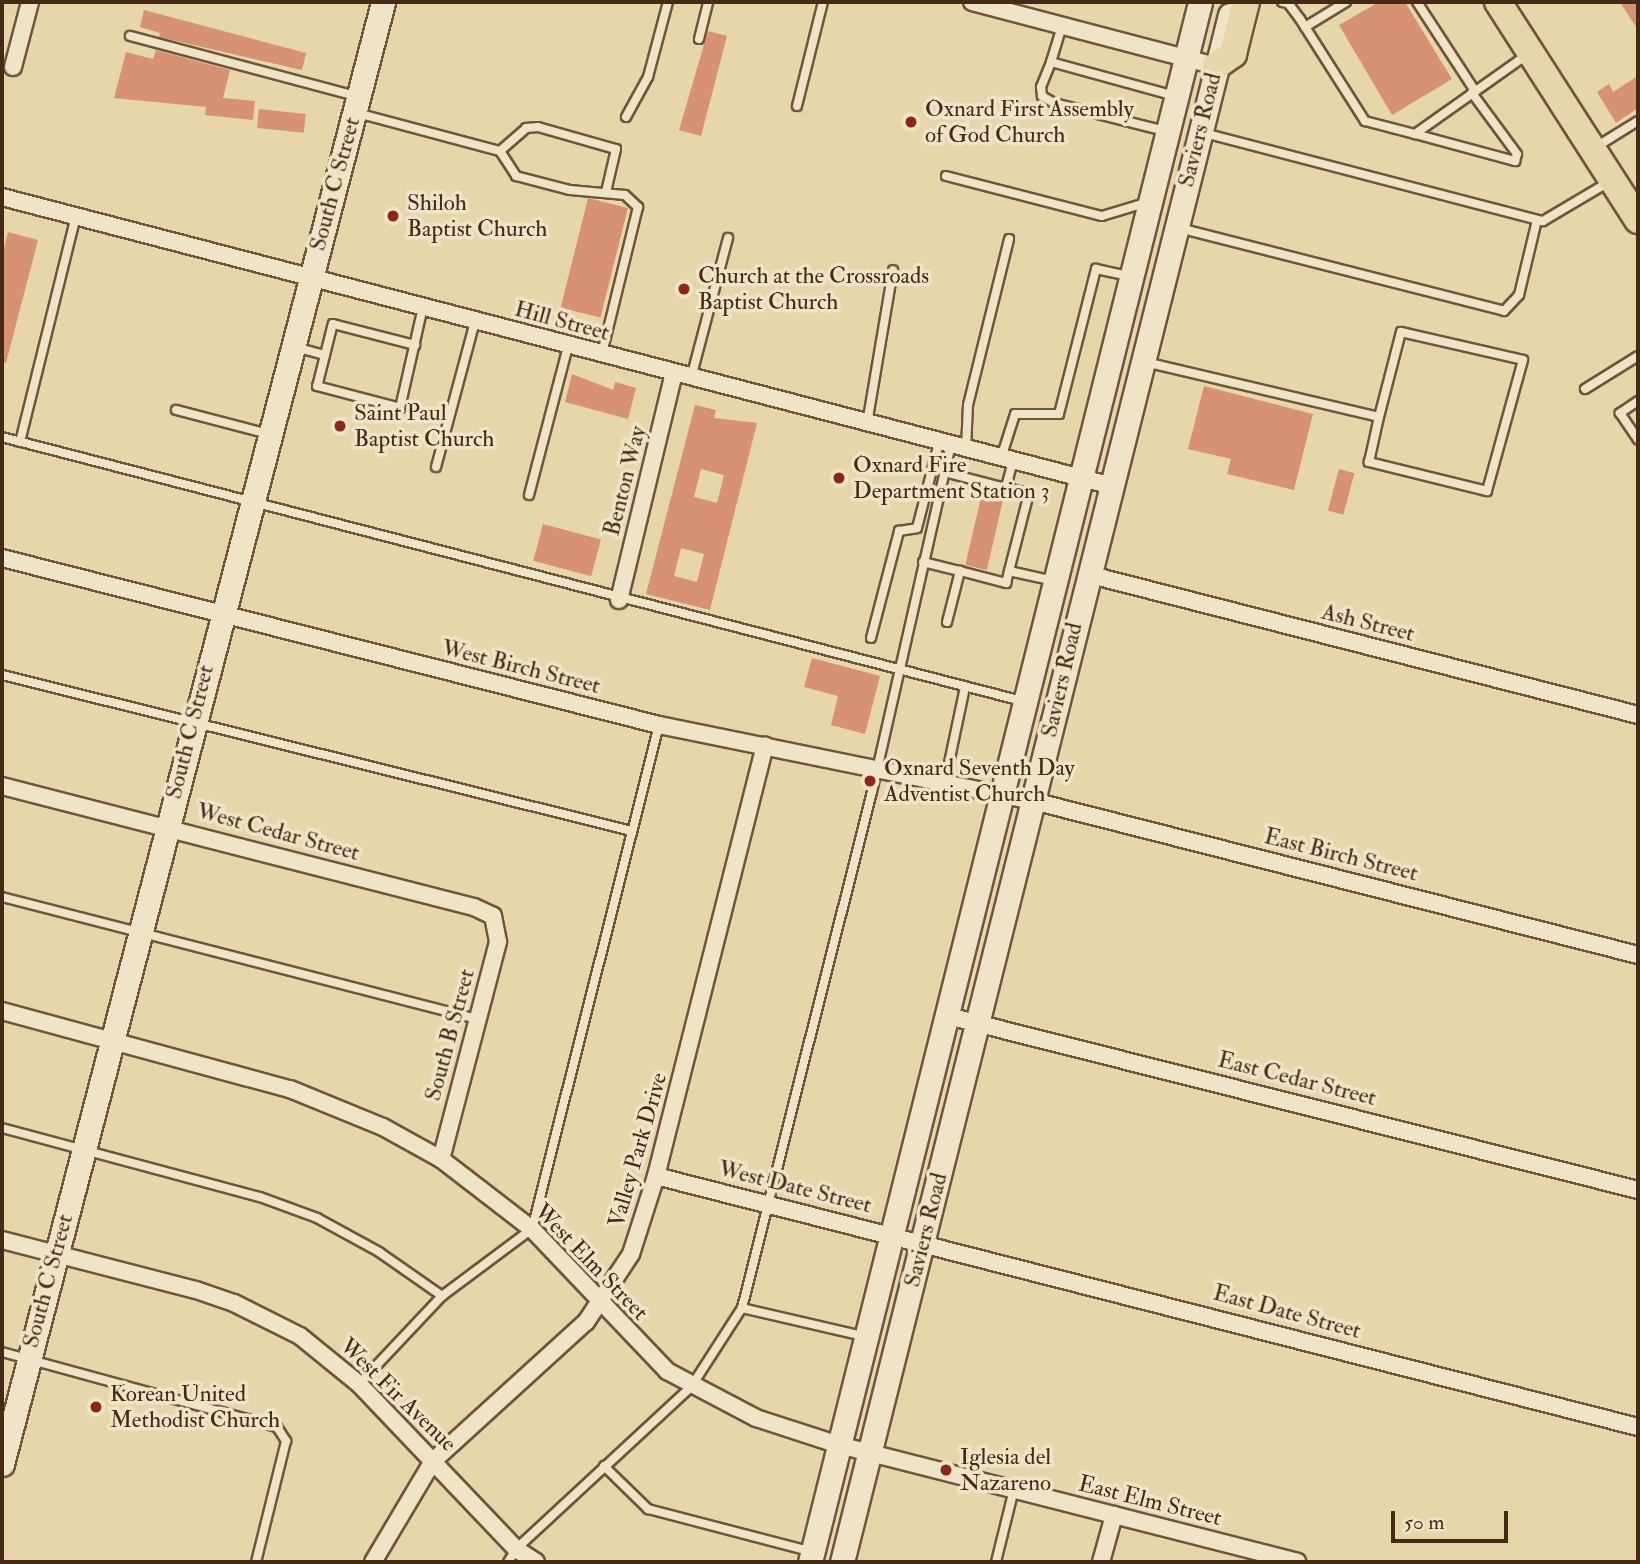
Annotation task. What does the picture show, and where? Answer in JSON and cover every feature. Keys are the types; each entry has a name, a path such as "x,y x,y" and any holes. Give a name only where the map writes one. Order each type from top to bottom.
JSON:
{"main road":[{"name":"South C Street","path":"2,1461 141,930 192,721 383,2"},
{"name":"Saviers Road","path":"811,1557 944,1015 1056,582 1200,2"},
{"name":"Saviers Road","path":"842,1562 924,1241 1087,574 1112,486 1233,2"},
{"path":"1216,66 1233,54 1246,2"},
{"path":"1498,2 1638,220"}],"street":[{"path":"13,67 30,2"},
{"path":"972,2 1216,66"},
{"name":"Hill Street","path":"2,197 1112,486"},
{"name":"Benton Way","path":"619,600 674,373"},
{"name":"West Birch Street","path":"2,558 659,725 1033,801"},
{"name":"Ash Street","path":"1087,574 1638,715"},
{"name":"Valley Park Drive","path":"373,1562 433,1461 586,1322 602,1302 631,1254 656,1176 765,746"},
{"name":"West Cedar Street","path":"2,786 474,907 497,922"},
{"name":"East Birch Street","path":"1033,801 1638,955"},
{"name":"South B Street","path":"441,1159 498,942 497,922"},
{"name":"West Elm Street","path":"2,1011 302,1094 383,1127 441,1159 532,1229 602,1302 629,1335 691,1387 756,1418 839,1445 870,1452"},
{"name":"East Cedar Street","path":"944,1015 1638,1191"},
{"name":"West Date Street","path":"656,1176 924,1241"},
{"name":"West Fir Avenue","path":"2,1240 234,1303 300,1336 359,1384 433,1461 512,1555 536,1562"},
{"name":"East Date Street","path":"924,1241 1638,1427"},
{"name":"East Elm Street","path":"870,1452 1297,1562"},
{"path":"1101,1562 1114,1515"}],"lane":[{"path":"625,117 648,78 668,2"},
{"path":"699,39 708,2"},
{"path":"797,106 823,2"},
{"path":"1287,2 1365,121 1515,161 1517,154 1416,2"},
{"path":"1305,27 1346,2"},
{"path":"1062,25 1041,87 1042,96 1054,103 1167,131"},
{"path":"130,36 500,150 516,176 570,190 625,195 638,207 601,354"},
{"path":"1415,134 1530,52"},
{"path":"1051,62 1176,96"},
{"path":"1593,149 1638,121"},
{"path":"500,150 526,128 538,127 616,149 606,192"},
{"path":"1201,132 1537,220 1557,217 1613,180"},
{"path":"946,176 1102,216 1127,212 1150,201"},
{"path":"20,442 76,216"},
{"path":"1176,227 1504,311 1519,295 1537,220"},
{"path":"691,378 727,238"},
{"path":"871,638 899,531 917,528 968,405 1009,239"},
{"path":"867,424 893,270"},
{"path":"1006,488 1007,459 1015,414 1059,414 1096,270 1132,277"},
{"path":"415,345 333,324 317,387 400,408 415,345 423,307"},
{"path":"436,467 475,321"},
{"path":"1401,332 1523,360 1487,491 1369,462 1379,417 1401,332"},
{"path":"293,346 325,355"},
{"path":"529,495 568,346"},
{"path":"1585,389 1638,356"},
{"path":"1142,361 1379,417"},
{"path":"1638,401 1620,413 1638,440"},
{"path":"176,410 269,434"},
{"path":"2,437 619,600 1025,702"},
{"path":"512,1555 691,1387 742,1308 770,1205 952,446"},
{"path":"923,562 1006,583 1029,493 944,472"},
{"path":"947,622 960,572"},
{"path":"1009,572 1056,582"},
{"path":"2,675 632,831"},
{"path":"945,782 965,687"},
{"path":"359,1384 442,1296 532,1229 659,725"},
{"path":"2,897 141,930 478,1019"},
{"path":"2,1128 260,1197 317,1218 379,1252 442,1296"},
{"path":"742,1308 866,1337"},
{"path":"2,1352 278,1427 286,1437 286,1444 256,1562"},
{"path":"604,1466 648,1509 811,1557"},
{"path":"996,1562 1014,1489"}],"building":[{"path":"1379,2 1405,2 1452,79 1392,115 1339,25"},
{"path":"1620,2 1638,2 1638,30"},
{"path":"144,10 306,53 302,70 159,37 160,33 140,27"},
{"path":"708,31 727,36 701,136 679,130"},
{"path":"156,50 230,70 223,98 255,101 253,120 205,115 206,107 114,98 126,52 153,59"},
{"path":"1638,76 1638,108 1616,123 1597,92 1609,84 1613,92"},
{"path":"259,109 306,114 304,133 257,128"},
{"path":"588,198 628,208 600,318 561,308"},
{"path":"8,232 38,240 6,363 2,362 2,257"},
{"path":"572,374 613,390 615,382 636,388 628,419 565,402"},
{"path":"1204,386 1313,414 1294,490 1227,474 1231,459 1188,449"},
{"path":"695,405 716,410 714,418 757,423 710,610 646,594","holes":["701,469 724,475 717,503 694,497","681,548 704,554 697,582 674,576"]},
{"path":"1339,469 1354,473 1343,515 1328,511"},
{"path":"982,493 1003,498 987,570 965,565"},
{"path":"543,524 601,540 591,576 533,561"},
{"path":"812,658 880,676 865,734 831,725 838,696 804,687"}],"place":[{"name":"Oxnard First Assembly of God Church","path":"911,122"},
{"name":"Shiloh Baptist Church","path":"393,216"},
{"name":"Church at the Crossroads Baptist Church","path":"684,289"},
{"name":"Saint Paul Baptist Church","path":"340,426"},
{"name":"Oxnard Fire Department Station 3","path":"839,478"},
{"name":"Oxnard Seventh Day Adventist Church","path":"870,781"},
{"name":"Korean United Methodist Church","path":"96,1407"},
{"name":"Iglesia del Nazareno","path":"946,1470"}]}
